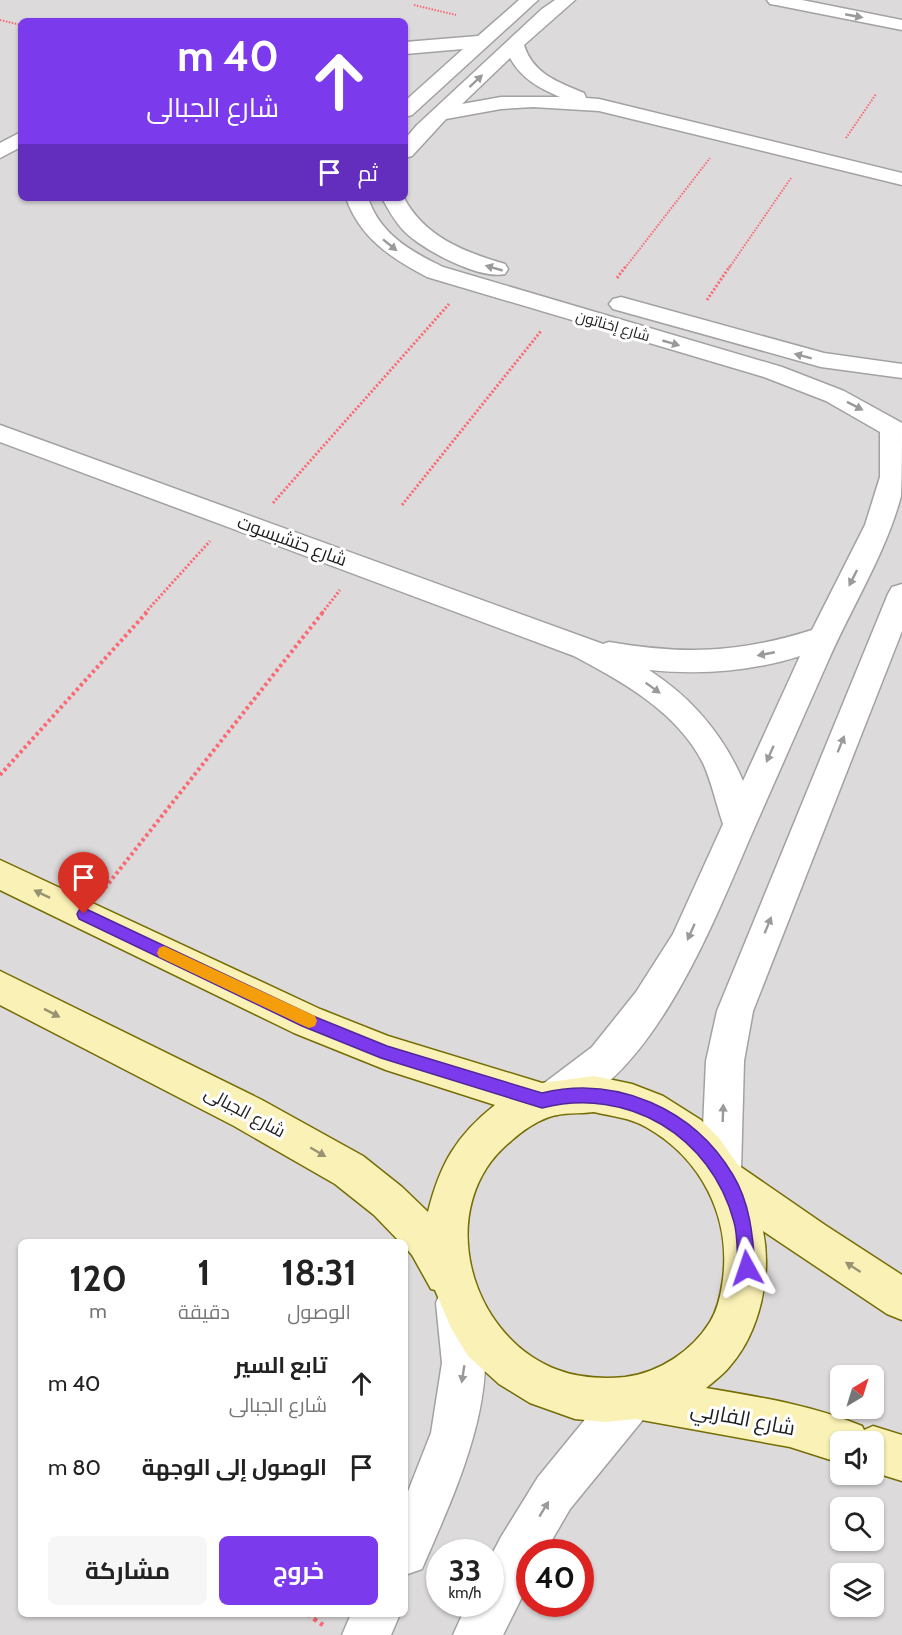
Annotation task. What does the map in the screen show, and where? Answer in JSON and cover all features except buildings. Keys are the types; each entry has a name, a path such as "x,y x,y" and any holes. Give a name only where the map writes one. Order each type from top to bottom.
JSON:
{"street":[{"path":"408,102 484,41 529,0"},
{"path":"408,149 440,114 566,0"},
{"path":"776,0 902,26"},
{"path":"408,48 484,41"},
{"path":"515,45 517,57 526,70 541,81 598,105 902,179"},
{"path":"440,114 480,106 533,101 598,105"},
{"path":"0,152 18,140"},
{"name":"شارع إخناتون","path":"358,201 369,226 386,243 408,259 435,272 805,383 835,396 896,431"},
{"name":"شارع إخناتون","path":"394,201 403,218 420,235 444,250 474,263 821,360 902,371"},
{"path":"408,1545 432,1491 453,1433 464,1363 445,1244 448,1205 461,1169 482,1139 509,1116 550,1099 604,1060 636,1022 686,944 823,638 879,525 888,501 896,431 884,415 882,403 892,383 902,378"},
{"name":"شارع حتشبسوت","path":"0,433 585,648 630,670 670,699 702,735 726,777 739,823"},
{"path":"477,1635 518,1554 554,1493 635,1399 682,1381 716,1351 738,1312 747,1268 743,1223 724,1176 725,1061 735,1011 902,594"},
{"name":"شارع حتشبسوت","path":"585,648 646,660 708,662 768,654 823,638"},
{"path":"0,874 307,1021 386,1053 550,1099 594,1094 631,1101 665,1116 696,1141 724,1176 810,1240 902,1299"},
{"name":"شارع الجبالى","path":"0,987 248,1113 349,1170 388,1201 427,1240 477,1333 507,1365 545,1388 587,1400 635,1399"},
{"name":"شارع الفاربي","path":"635,1399 790,1425 830,1437"},
{"path":"884,1452 902,1458"},
{"path":"366,1635 375,1617"}],"path":[{"path":"0,20 18,24"},
{"path":"831,161 876,94"},
{"path":"601,299 727,136"},
{"path":"690,324 807,155"},
{"path":"0,775 467,283"},
{"path":"402,505 559,310"},
{"path":"84,914 359,566"}],"shaded area":[{"path":"0,0 902,0 902,1635 0,1635"}],"slow traffic":[{"path":"164,953 309,1021"}],"route":[{"path":"84,914 307,1021 386,1053 542,1101 557,1097 594,1094 631,1101 665,1116 696,1141 728,1181 743,1223 747,1268"}]}
